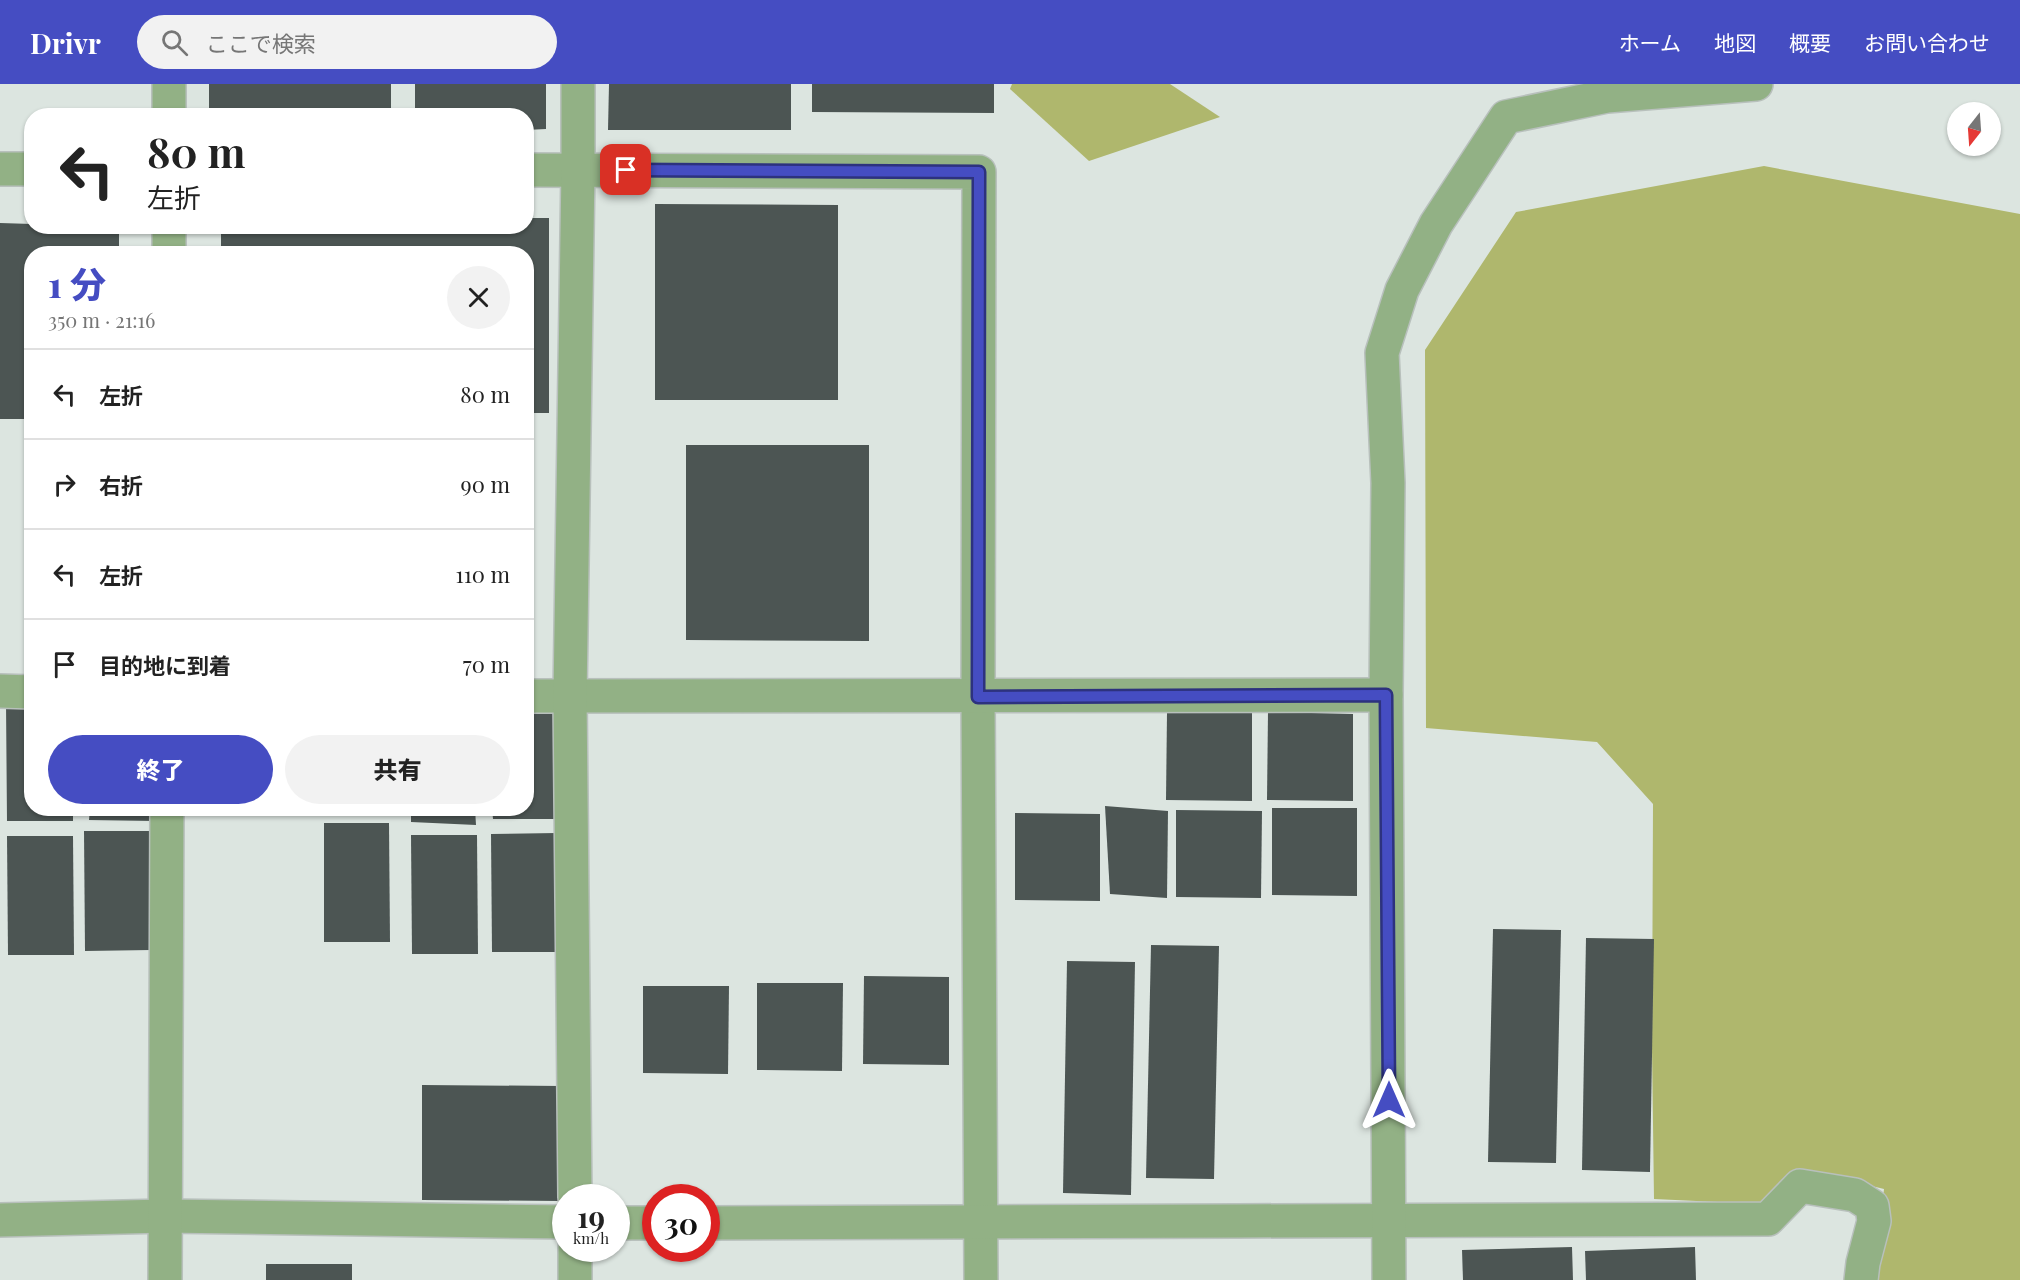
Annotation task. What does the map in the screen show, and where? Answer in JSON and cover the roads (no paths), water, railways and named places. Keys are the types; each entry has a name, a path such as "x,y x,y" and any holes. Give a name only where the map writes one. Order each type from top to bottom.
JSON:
{"street":[{"path":"169,84 169,108"},
{"path":"575,1184 570,697 578,84"},
{"path":"1389,1280 1386,695 1388,483 1382,353 1402,290 1436,224 1506,117 1607,96 1756,84"},
{"path":"0,169 24,169"},
{"path":"534,170 979,172 978,697 981,1280"},
{"path":"0,691 24,692"},
{"path":"534,696 1386,695"},
{"path":"165,1280 167,816"},
{"path":"720,1223 1768,1219 1800,1186 1855,1196 1872,1206 1874,1221 1861,1280"},
{"path":"0,1220 165,1216 552,1222"},
{"path":"575,1262 575,1280"}]}
